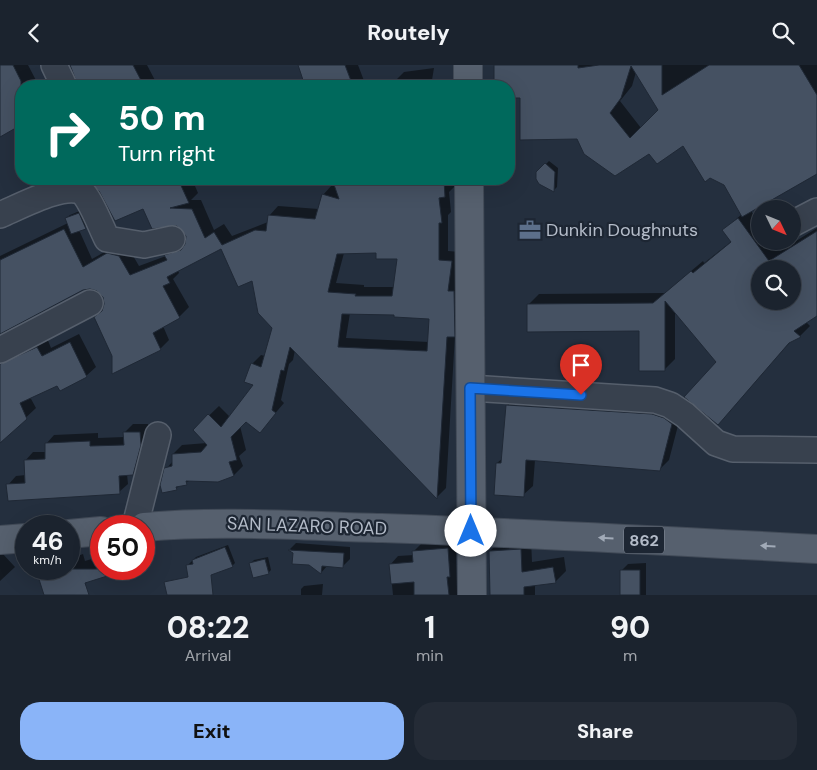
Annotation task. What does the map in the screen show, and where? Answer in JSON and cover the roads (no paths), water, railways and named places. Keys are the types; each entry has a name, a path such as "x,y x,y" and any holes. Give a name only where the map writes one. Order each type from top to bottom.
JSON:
{"main road":[{"path":"468,65 468,80"},
{"path":"469,185 472,595"},
{"name":"SAN LAZARO ROAD","path":"155,527 232,524 471,531"},
{"name":"862","path":"471,531 817,549"},
{"path":"0,540 15,538"}],"lane":[{"path":"54,65 61,80"},
{"path":"0,215 61,190 73,188 84,193 107,239 144,245 172,239"},
{"path":"801,219 817,211"},
{"path":"0,350 90,303"},
{"path":"470,388 655,400 670,405 685,415 716,443 733,449 817,450"},
{"path":"138,515 158,435"}],"place":[{"name":"Dunkin Doughnuts","path":"530,230"}]}
